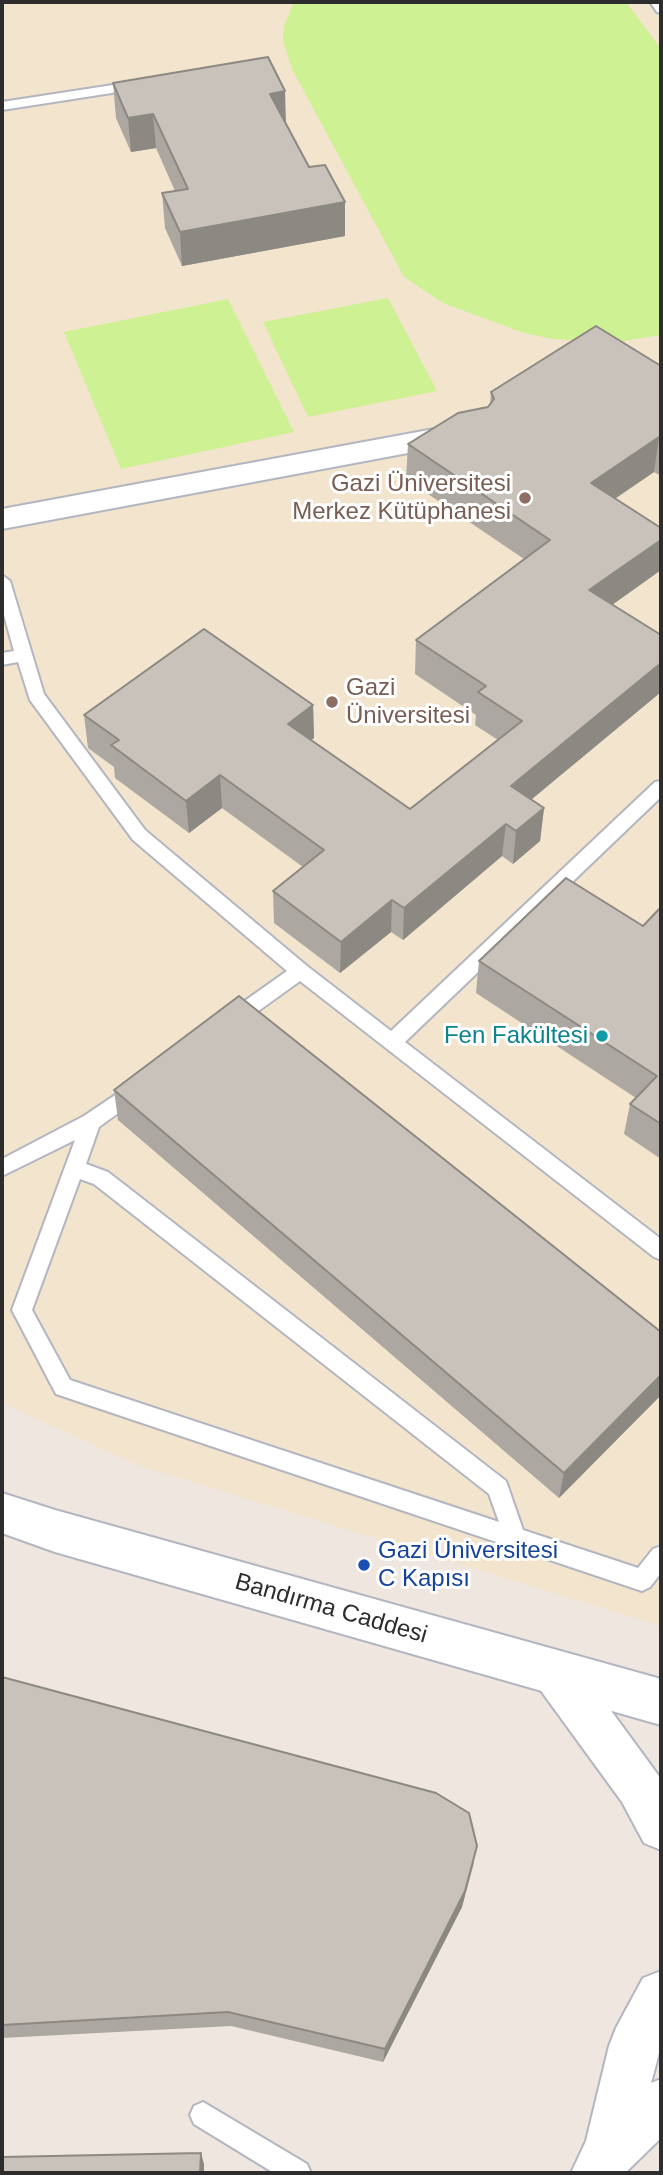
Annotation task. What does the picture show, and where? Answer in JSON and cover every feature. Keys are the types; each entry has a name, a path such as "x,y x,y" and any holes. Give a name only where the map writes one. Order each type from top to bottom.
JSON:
{"street":[{"path":"2,519 474,432"},
{"name":"Bandırma Caddesi","path":"2,1513 55,1531 661,1702"},
{"path":"555,1672 639,1785 661,1826"},
{"path":"603,2161 634,2046 661,1996"},
{"path":"603,2161 661,2104"}],"lane":[{"path":"656,2 661,9"},
{"path":"2,106 148,84"},
{"path":"2,582 37,696 139,835 300,971 661,1251"},
{"path":"2,659 23,655"},
{"path":"391,1042 661,788"},
{"path":"212,1034 300,971"},
{"path":"2,1168 91,1122 157,1074"},
{"path":"91,1122 22,1310 63,1387 642,1580 661,1556"},
{"path":"74,1168 101,1178 498,1489 515,1538"},
{"path":"202,2115 298,2173"}],"shaded area":[{"name":"Gazi Üniversitesi","path":"2,2 661,2 661,1626 140,1466 2,1403"}],"green space":[{"path":"294,2 626,2 661,49 661,335 616,342 553,339 524,333 443,303 404,277 292,69 283,40 284,26"},
{"path":"388,298 437,391 308,417 263,322"},
{"path":"228,299 294,432 121,469 64,332"}],"building":[{"path":"268,57 285,91 270,94 309,167 325,165 345,202 180,232 162,193 188,189 153,114 128,118 113,83"},
{"path":"596,326 661,366 661,439 659,437 591,483 661,528 661,540 589,590 661,635 661,663 511,786 544,808 516,831 506,824 404,908 392,900 341,942 273,891 324,850 220,775 186,801 111,745 119,740 84,715 204,629 313,705 288,724 410,809 522,721 478,692 486,686 416,640 550,540 408,444 458,413 488,407 494,399 491,392"},
{"name":"Fen Fakültesi","path":"566,878 643,926 661,907 661,1124 630,1104 657,1076 479,961"},
{"path":"239,996 661,1332 661,1375 564,1473 114,1090"},
{"path":"2,1677 436,1793 469,1813 477,1846 465,1891 385,2049 228,2012 2,2025"},
{"path":"201,2153 200,2173 2,2173 2,2157"}],"place":[{"name":"Gazi Üniversitesi Merkez Kütüphanesi","path":"525,498"},
{"name":"Gazi Üniversitesi","path":"332,702"},
{"name":"Fen Fakültesi","path":"602,1036"},
{"name":"Gazi Üniversitesi C Kapısı","path":"364,1565"}]}
